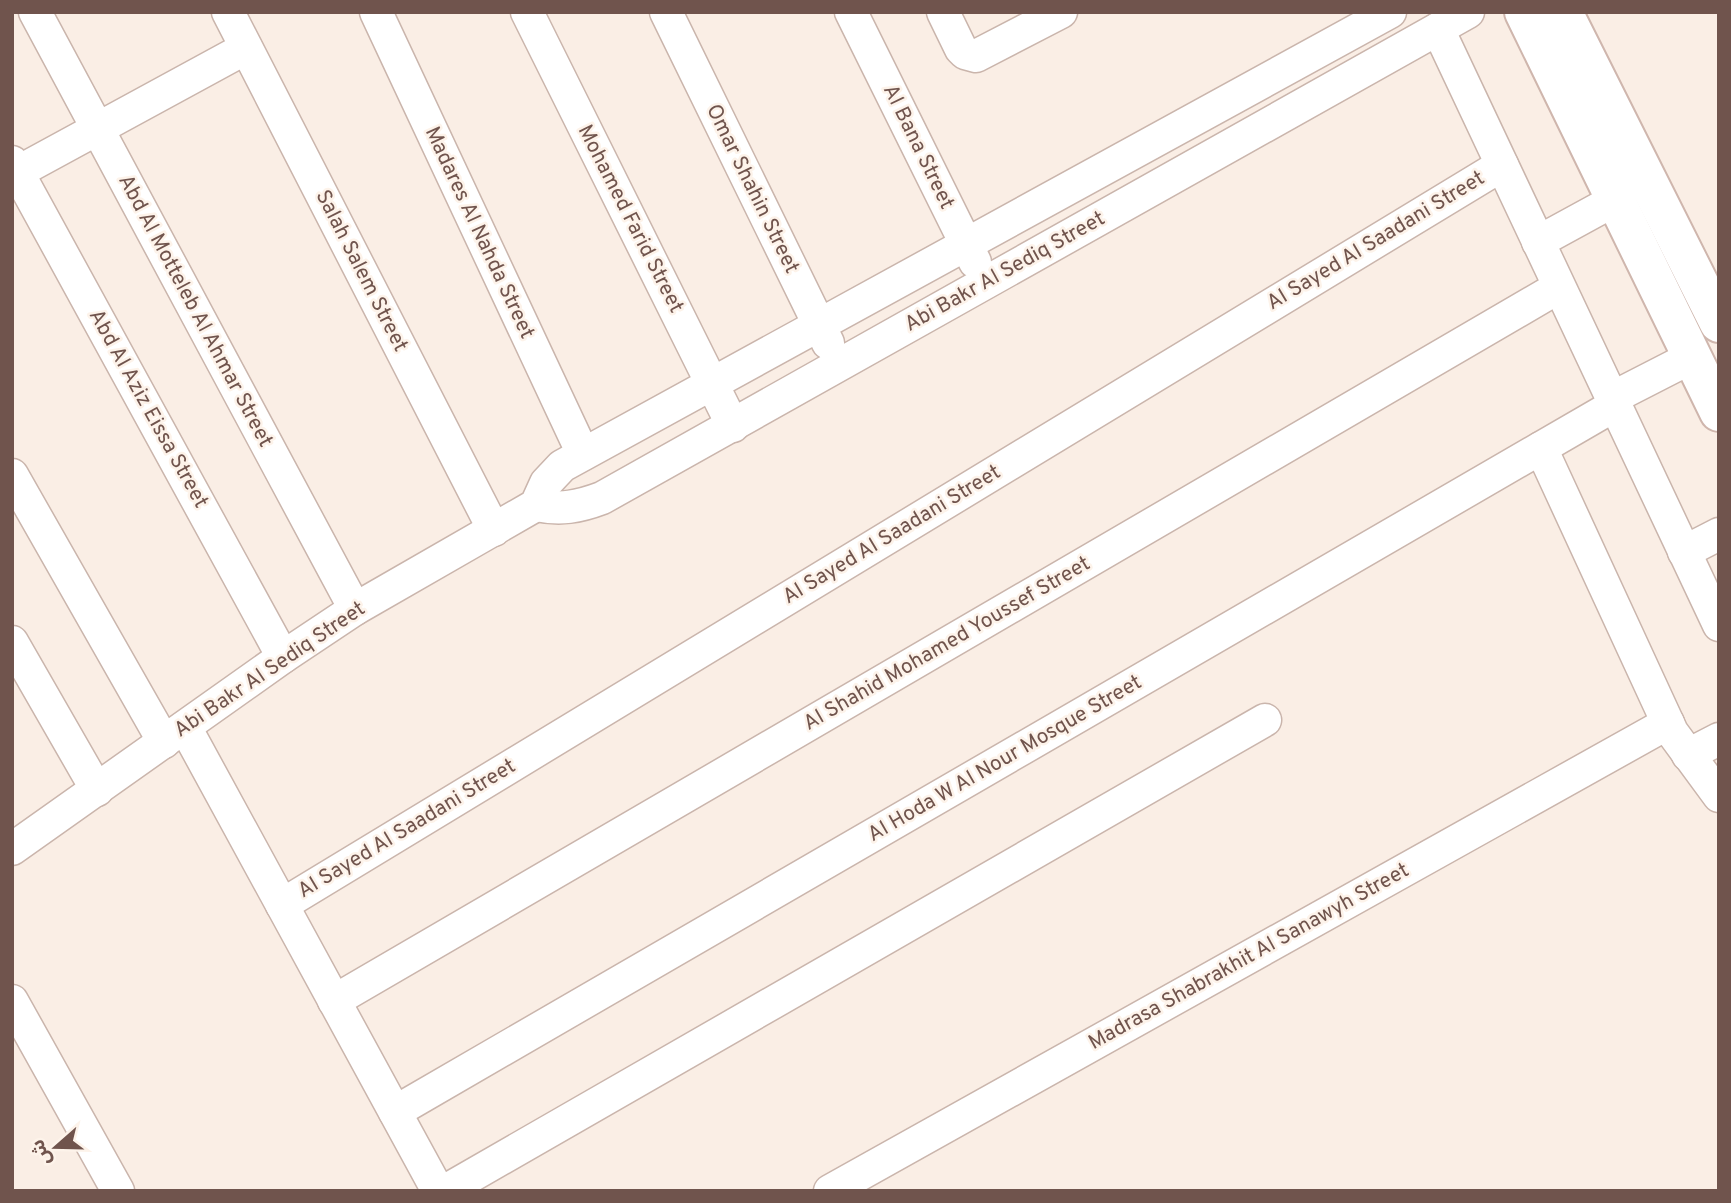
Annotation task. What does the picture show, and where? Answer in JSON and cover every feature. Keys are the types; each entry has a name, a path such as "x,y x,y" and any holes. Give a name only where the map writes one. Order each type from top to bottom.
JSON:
{"street":[{"name":"Abd Al Motteleb Al Ahmar Street","path":"35,12 355,609"},
{"name":"Salah Salem Street","path":"228,12 494,530"},
{"name":"Madares Al Nahda Street","path":"376,12 583,454"},
{"name":"Mohamed Farid Street","path":"527,12 733,426"},
{"name":"Omar Shahin Street","path":"666,12 839,366"},
{"name":"Al Bana Street","path":"851,12 985,282"},
{"path":"943,12 961,49 970,56 976,56 1061,12"},
{"name":"Abi Bakr Al Sediq Street","path":"16,838 97,790 355,609 536,505 546,483 562,466 1390,12"},
{"name":"Abi Bakr Al Sediq Street","path":"536,505 558,509 581,506 602,498 1468,12"},
{"path":"1524,12 1719,412"},
{"path":"1563,12 1719,323"},
{"path":"1438,29 1719,625"},
{"path":"15,167 98,129 246,48"},
{"name":"Al Sayed Al Saadani Street","path":"282,905 1502,165"},
{"name":"Abd Al Aziz Eissa Street","path":"15,167 283,657"},
{"path":"1538,242 1615,200"},
{"name":"Al Shahid Mohamed Youssef Street","path":"334,1001 1559,287"},
{"name":"Al Hoda W Al Nour Mosque Street","path":"395,1112 1692,358"},
{"path":"1541,448 1676,740 1719,796"},
{"path":"12,475 282,905 438,1191"},
{"path":"1684,552 1719,534"},
{"path":"12,642 97,790"},
{"path":"444,1191 1265,720"},
{"name":"Madrasa Shabrakhit Al Sanawyh Street","path":"830,1191 1668,723"},
{"path":"1688,755 1719,739"},
{"path":"12,1001 118,1191"}]}
